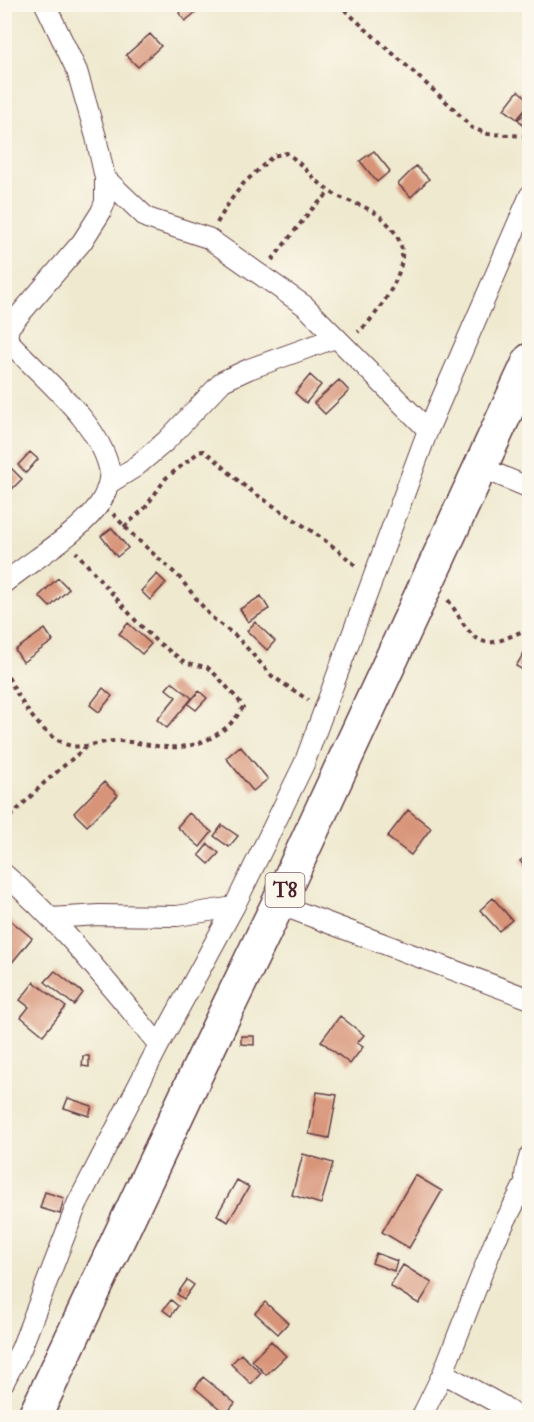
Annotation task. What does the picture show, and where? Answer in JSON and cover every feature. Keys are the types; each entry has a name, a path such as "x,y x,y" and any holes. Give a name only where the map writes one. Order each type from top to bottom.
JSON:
{"highway":[{"name":"T8","path":"34,1418 279,904 530,360"}],"street":[{"path":"45,4 77,71 105,178 105,202 82,242 9,327 7,339 87,424 100,444 109,468 104,492"},
{"path":"105,178 147,218 208,238 306,306 428,430"},
{"path":"4,1382 21,1349 77,1204 159,1045 234,907 304,764 428,430 530,195"},
{"path":"4,583 41,557 83,521 104,492 166,441 222,381 249,369 337,340"},
{"path":"480,467 530,488"},
{"path":"4,874 51,918 84,954 159,1045"},
{"path":"279,904 530,999"},
{"path":"51,918 99,915 177,916 234,907"},
{"path":"421,1418 443,1373 494,1243 527,1190 525,1170 530,1155"},
{"path":"443,1373 503,1406 518,1418"}],"path":[{"path":"338,4 452,107 472,128 488,134 530,136"},
{"path":"208,238 237,192 273,156 287,153 330,192 385,220 399,241 403,254 394,286 366,326 350,337 337,340"},
{"path":"262,275 286,240 311,210 330,192"},
{"path":"124,527 145,508 166,478 203,451 232,477 332,545 372,581"},
{"path":"104,492 124,527 179,577 211,617 237,637 272,676 324,710"},
{"path":"4,669 23,706 33,719 62,742 71,746 87,747 113,741 166,747 196,745 219,733 233,721 243,705 207,667 186,663 156,641 64,538"},
{"path":"429,577 467,628 480,640 493,642 530,629"},
{"path":"4,823 45,782 87,747"}],"building":[{"path":"189,4 206,4 185,21 179,13"},
{"path":"150,34 161,46 138,67 126,55"},
{"path":"518,91 530,100 530,104 517,119 504,109"},
{"path":"530,111 530,128 526,130 518,119"},
{"path":"374,151 390,171 377,182 360,161"},
{"path":"416,166 429,179 411,197 398,184"},
{"path":"310,375 321,385 306,403 295,393"},
{"path":"339,380 349,391 325,414 314,403"},
{"path":"30,452 38,459 26,473 18,465"},
{"path":"10,467 22,479 4,497 4,473"},
{"path":"112,528 128,548 117,557 101,536"},
{"path":"157,574 166,583 150,600 141,591"},
{"path":"58,578 69,589 50,607 39,596"},
{"path":"261,596 269,609 248,622 240,609"},
{"path":"255,622 275,641 267,650 247,631"},
{"path":"128,623 151,644 142,654 119,634"},
{"path":"45,629 53,641 23,662 15,650"},
{"path":"530,643 530,674 516,666"},
{"path":"172,682 192,698 167,728 157,720 176,697 166,689"},
{"path":"103,688 112,696 99,712 90,705"},
{"path":"199,691 207,698 196,710 188,704"},
{"path":"240,746 268,779 253,791 226,758"},
{"path":"104,782 118,795 87,826 74,813"},
{"path":"408,810 431,828 411,855 387,837"},
{"path":"189,813 212,832 200,847 177,827"},
{"path":"222,825 238,836 229,847 214,836"},
{"path":"208,844 219,853 209,864 199,855"},
{"path":"530,853 530,872 520,861"},
{"path":"493,898 512,920 499,931 480,910"},
{"path":"4,915 32,938 10,965 4,961"},
{"path":"55,971 83,993 74,1005 45,982"},
{"path":"34,982 66,1007 43,1035 21,1017 29,1007 20,1000"},
{"path":"340,1016 364,1035 357,1043 363,1047 350,1064 321,1041"},
{"path":"241,1036 254,1036 254,1045 241,1044"},
{"path":"83,1056 89,1056 89,1067 82,1066"},
{"path":"317,1092 337,1095 329,1138 309,1134"},
{"path":"68,1098 92,1106 89,1116 64,1108"},
{"path":"303,1154 333,1163 321,1204 292,1195"},
{"path":"415,1175 442,1191 409,1248 382,1232"},
{"path":"237,1180 249,1187 228,1222 217,1215"},
{"path":"45,1192 64,1198 60,1214 40,1208"},
{"path":"376,1253 397,1261 394,1271 372,1263"},
{"path":"403,1265 432,1283 419,1304 390,1286"},
{"path":"187,1280 194,1285 184,1299 177,1294"},
{"path":"171,1300 178,1306 171,1316 163,1310"},
{"path":"265,1302 288,1323 278,1334 255,1313"},
{"path":"271,1341 286,1356 266,1375 252,1360"},
{"path":"241,1354 261,1373 251,1384 231,1364"},
{"path":"203,1377 235,1403 226,1414 195,1388"}]}
